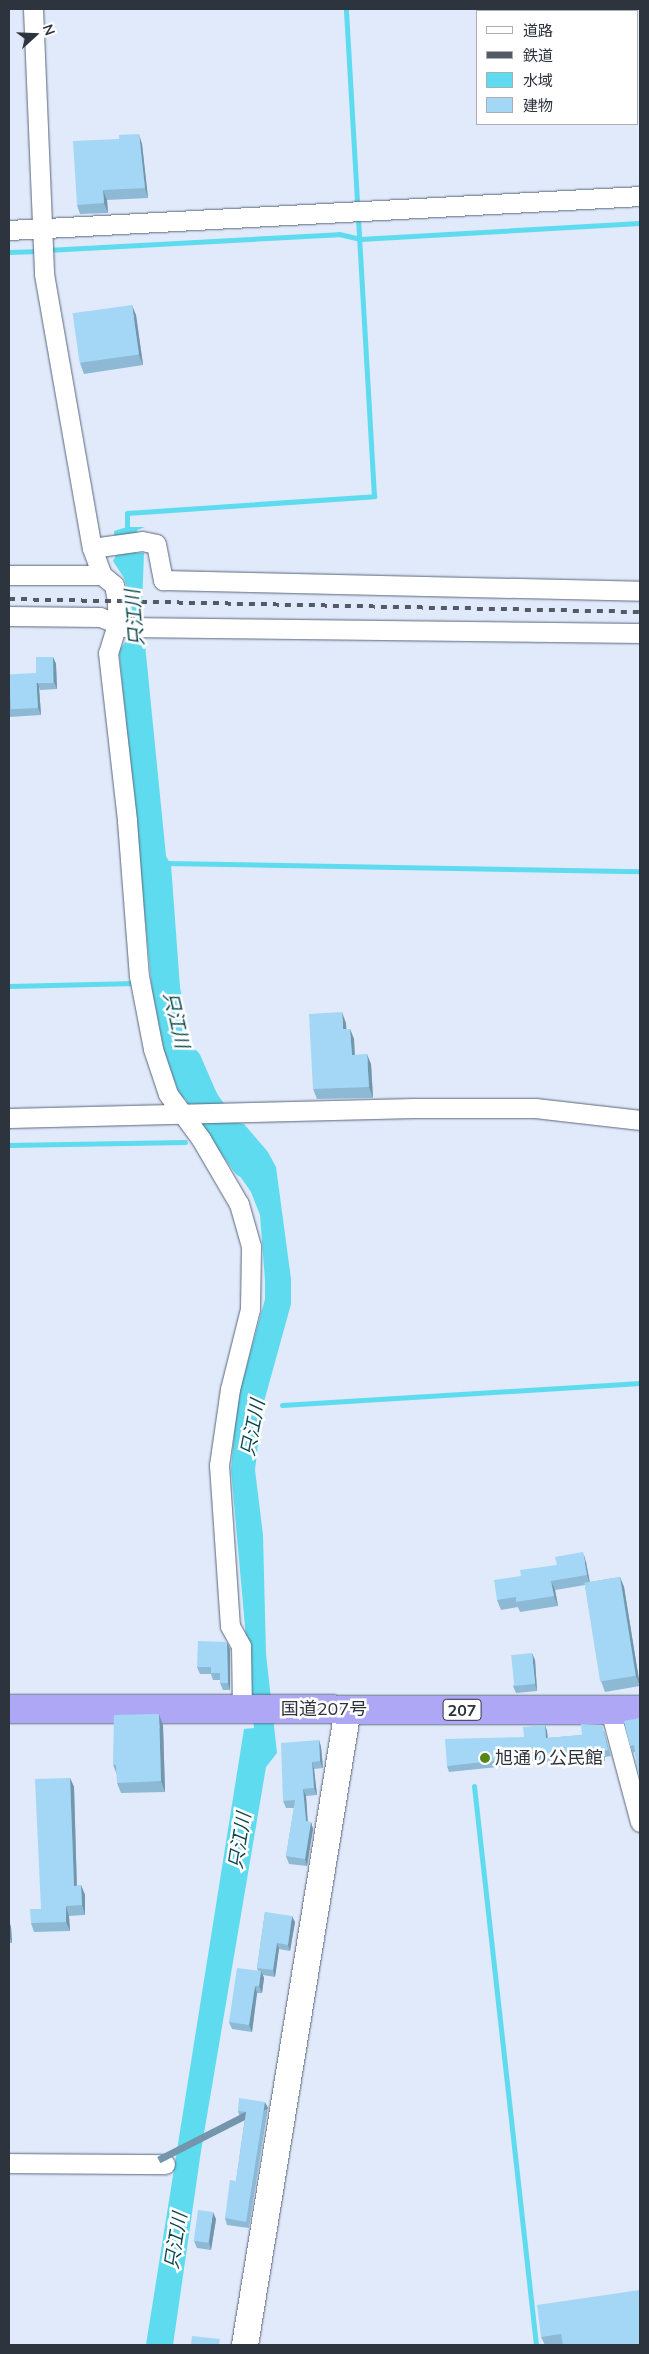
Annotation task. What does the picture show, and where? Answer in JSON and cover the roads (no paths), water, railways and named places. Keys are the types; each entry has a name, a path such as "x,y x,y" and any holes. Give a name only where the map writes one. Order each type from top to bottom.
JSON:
{"highway":[{"name":"国道207号","path":"9,1710 242,1708 640,1710"}],"street":[{"path":"33,9 43,244 101,547 102,575"},
{"path":"9,230 43,244 345,212 640,196"},
{"path":"101,547 142,541 156,544 163,580 640,591"},
{"path":"9,575 102,575 114,586 121,626 108,653 127,821 140,983 153,1049 168,1094 192,1115 201,1139 239,1204 251,1246 250,1309 230,1389 219,1465 230,1626 241,1646 242,1708"},
{"path":"9,616 100,617 121,626 145,628 640,633"},
{"path":"9,1118 233,1114 414,1108 535,1108 640,1120"},
{"path":"245,2345 348,1709"},
{"path":"610,1710 640,1822"},
{"path":"9,2164 165,2164"}],"water":[{"path":"127,527 145,527 137,530 136,553 144,553 141,631 145,644 166,856 171,865 180,987 191,1048 209,1093 197,1105 180,1096 165,1055 152,990 119,651 131,634 128,612 132,611 131,600 124,578 113,561 116,555 114,531"},
{"path":"237,1123 244,1124 268,1152 276,1167 291,1279 291,1304 262,1409 255,1470 263,1535 266,1654 277,1753 266,1767 201,2151 173,2345 146,2345 244,1729 254,1728 231,1469 237,1401 265,1299 265,1280 260,1215 251,1192 214,1139 221,1129"}],"waterway":[{"path":"127,527 127,513 374,496 346,9"},
{"path":"47,250 339,234 360,239 640,223"},
{"path":"9,252 39,251"},
{"path":"166,863 640,871"},
{"path":"9,986 136,983"},
{"name":"只江川","path":"186,1062 203,1101 246,1162"},
{"path":"9,1145 185,1142"},
{"path":"282,1405 640,1383"},
{"path":"474,1786 536,2345"}],"railway":[{"path":"9,599 640,612"}],"place":[{"name":"旭通り公民館","path":"485,1758"}]}
